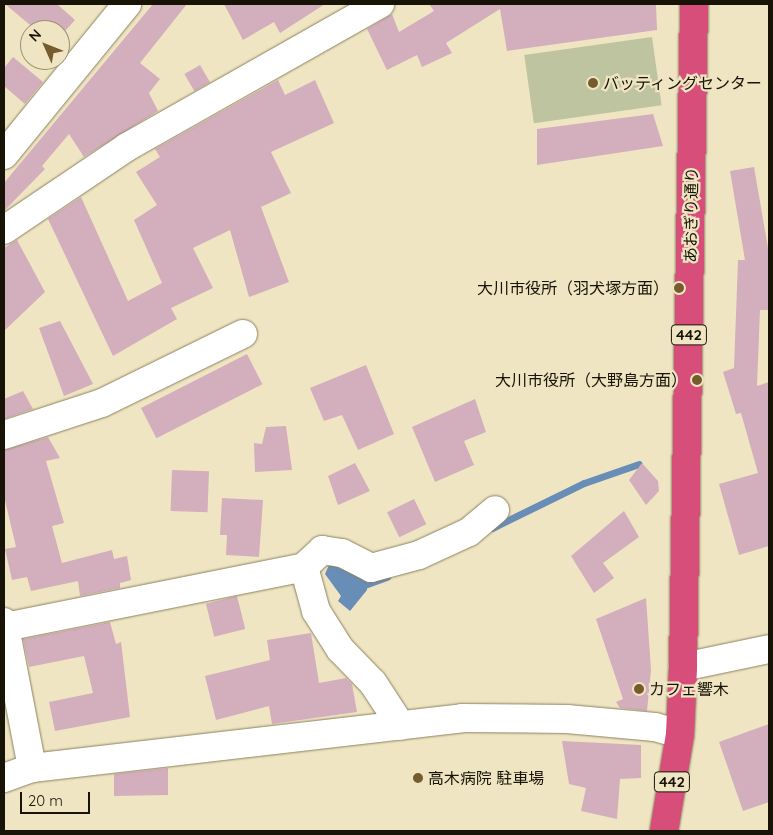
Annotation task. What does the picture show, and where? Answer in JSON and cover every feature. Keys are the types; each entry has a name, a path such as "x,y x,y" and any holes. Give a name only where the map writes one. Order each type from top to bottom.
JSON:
{"highway":[{"name":"あおぎり通り","path":"683,666 694,4"},
{"name":"442","path":"664,831 680,734 683,666"}],"street":[{"path":"4,155 127,4"},
{"path":"4,230 127,147 380,4"},
{"path":"4,436 102,404 243,334"},
{"path":"32,768 5,634 304,567 322,550 342,553 371,568 419,555 469,532 494,510"},
{"path":"304,567 316,611 340,649 372,683 401,726"},
{"path":"683,666 769,649"},
{"path":"4,778 32,768 462,718 567,720 655,727 680,734"}],"green space":[{"name":"バッティングセンター","path":"652,37 662,105 534,123 524,55"}],"water":[{"path":"341,559 368,577 367,590 350,611 338,601 341,596 325,574 329,565"}],"building":[{"path":"5,4 57,4 75,20 70,26 70,20 24,20"},
{"path":"153,4 187,4 140,63 160,79 149,93 158,111 84,157 69,134 42,166 45,169 4,211 4,183"},
{"path":"224,4 325,4 280,33 274,22 243,40"},
{"path":"429,4 656,4 657,30 507,51 500,9 446,43 452,53 422,67 417,55 387,70 367,29 392,14 399,32 434,11"},
{"path":"13,57 20,63 20,70 29,70 43,82 25,104 4,86 4,68"},
{"path":"200,65 210,82 194,91 184,74"},
{"path":"278,80 285,95 315,80 334,123 271,152 291,193 261,207 289,282 249,297 230,230 193,248 213,288 171,308 177,319 113,356 48,219 81,197 128,301 162,283 134,220 157,205 136,172 160,157 155,149"},
{"path":"653,114 663,146 537,165 537,129"},
{"path":"754,167 769,254 769,310 760,310 757,386 769,382 769,546 739,555 719,484 758,473 741,413 736,414 723,372 734,368 738,260 745,260 730,171"},
{"path":"17,240 45,292 4,331 4,248"},
{"path":"60,321 93,384 64,396 39,328"},
{"path":"247,354 262,384 156,438 141,408"},
{"path":"366,365 394,434 358,450 342,415 324,421 310,388"},
{"path":"23,391 33,409 4,419 4,399"},
{"path":"475,399 486,432 464,441 474,465 435,482 412,427"},
{"path":"286,426 292,470 255,472 254,443 262,444 266,427"},
{"path":"48,437 60,458 46,461 64,523 52,526 62,563 112,550 114,559 127,556 131,580 120,583 120,588 80,596 78,581 31,591 27,577 12,580 5,549 16,547 4,496 4,450"},
{"path":"355,463 370,491 338,505 328,476"},
{"path":"642,463 658,481 659,491 646,505 629,480"},
{"path":"172,470 209,471 208,512 171,511"},
{"path":"222,498 263,500 259,557 226,555 227,535 220,535"},
{"path":"414,499 426,524 399,537 387,512"},
{"path":"624,511 639,537 603,563 614,578 594,593 571,556"},
{"path":"237,596 245,629 214,637 206,604"},
{"path":"646,598 651,670 647,711 620,708 616,702 623,699 596,619"},
{"path":"110,622 116,644 121,642 130,717 55,731 49,702 93,693 84,656 29,667 23,639"},
{"path":"311,633 319,683 346,678 352,684 357,712 272,724 269,706 216,720 205,676 270,660 267,640"},
{"path":"769,724 769,802 743,811 719,742"},
{"path":"562,741 641,745 641,778 620,779 617,819 581,811 586,788 569,784"},
{"path":"168,768 168,795 114,796 114,774"}],"waterway":[{"path":"492,528 584,483 639,464"},
{"path":"359,587 387,577"}],"place":[{"name":"バッティングセンター","path":"593,83"},
{"name":"大川市役所（羽犬塚方面）","path":"679,288"},
{"name":"大川市役所（大野島方面）","path":"697,380"},
{"name":"カフェ響木","path":"639,689"},
{"name":"高木病院 駐車場","path":"418,778"}]}
